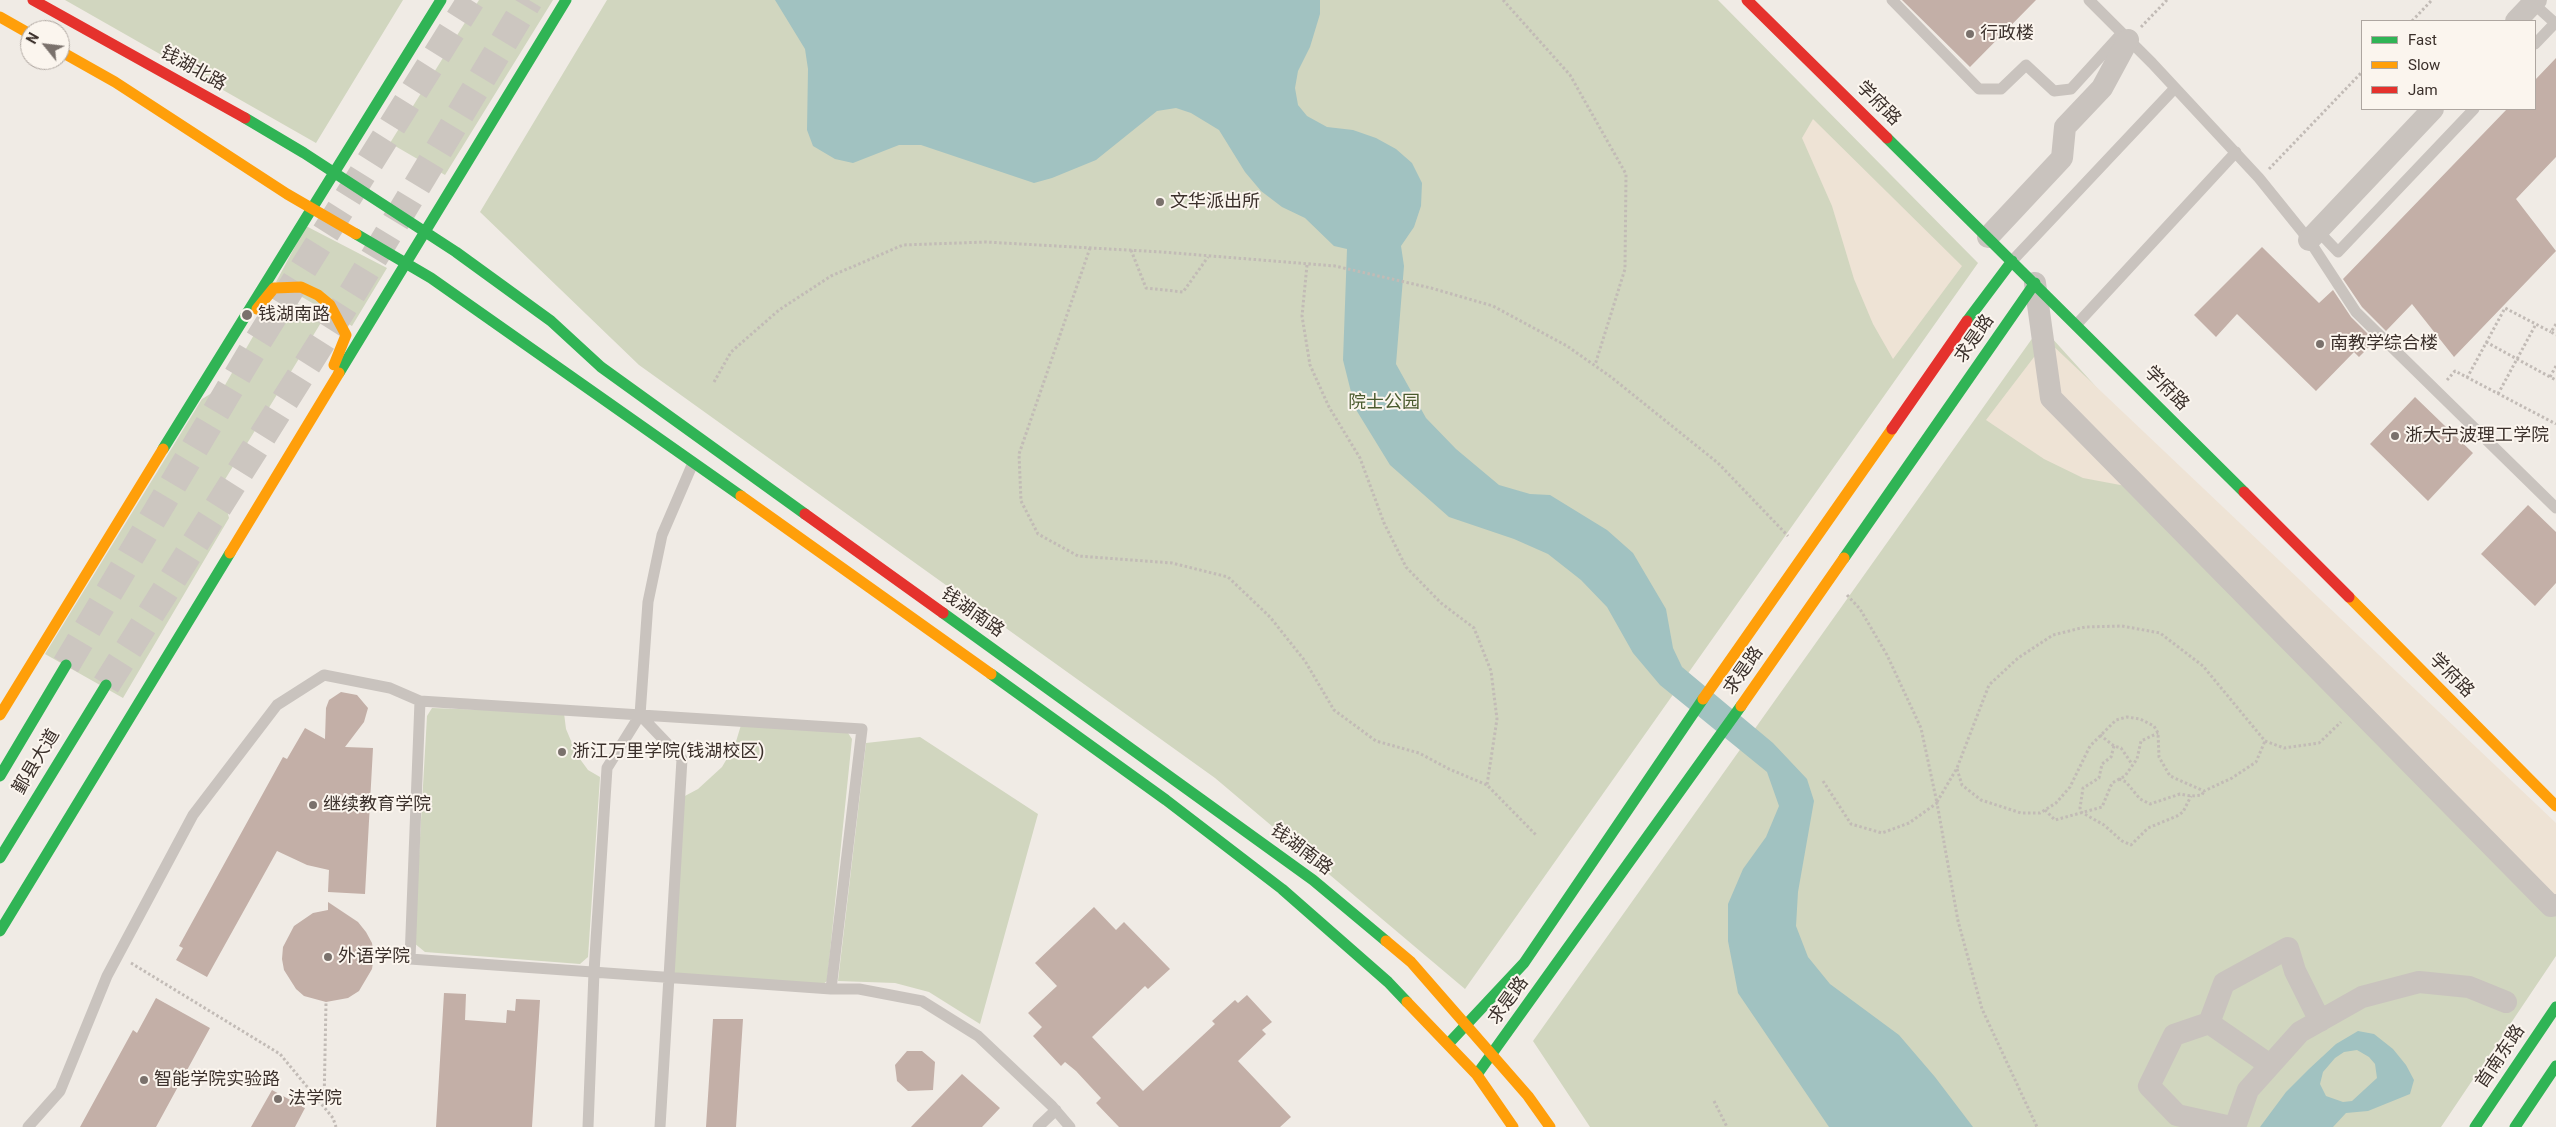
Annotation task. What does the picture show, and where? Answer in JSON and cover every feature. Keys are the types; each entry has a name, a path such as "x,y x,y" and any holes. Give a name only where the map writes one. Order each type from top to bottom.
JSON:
{"main road":[{"name":"钱湖北路","path":"33,0 189,86 335,171"},
{"path":"0,715 311,207 442,0"},
{"path":"0,931 566,0"},
{"name":"学府路","path":"1747,0 2077,324 2556,806"},
{"path":"0,17 20,28"},
{"path":"70,57 115,82 192,134 311,207 431,278 1118,765 1251,865 1388,982 1476,1075 1513,1127"},
{"name":"钱湖南路","path":"335,171 425,231 551,321 601,367 755,480 1102,726 1313,880 1411,962 1528,1096 1550,1127"},
{"name":"求是路","path":"1447,1044 1524,963 1805,553 1972,314 2012,261"},
{"name":"求是路","path":"1476,1075 1719,738 2035,283"},
{"path":"216,362 274,288 301,287 318,295 330,305 346,334 315,413"},
{"name":"鄞县大道","path":"0,776 66,665"},
{"name":"鄞县大道","path":"0,858 106,685"},
{"name":"首南东路","path":"2475,1127 2556,1007"},
{"path":"2515,1127 2556,1066"}],"street":[{"path":"2519,20 2536,0"},
{"path":"1988,237 2062,158 2065,127 2102,88 2125,36"},
{"path":"2309,240 2432,110"},
{"path":"2035,283 2051,398 2551,906 2556,905"},
{"path":"2209,1023 2224,983 2288,948 2295,971 2320,1021"},
{"path":"2209,1023 2174,1035 2149,1086 2177,1115 2233,1127 2248,1090 2300,1032 2362,997 2419,982 2469,988 2506,1002"},
{"path":"2209,1023 2270,1065"}],"lane":[{"path":"1892,0 1979,89 2001,90 2026,65 2054,91 2071,89 2125,36"},
{"path":"2089,0 2260,178 2309,240 2356,312 2556,508"},
{"path":"2519,20 2535,5 2555,23 2536,43"},
{"path":"2012,261 2175,88"},
{"path":"2436,110 2320,233 2338,252 2473,110"},
{"path":"2077,324 2236,152"},
{"path":"588,1127 594,972 607,768 640,715 648,602 662,535 693,463"},
{"path":"28,1127 60,1091 106,976 193,815 276,705 324,675 390,688 420,701 862,729 831,990"},
{"path":"420,701 410,959 831,990 859,989 922,1001 978,1036 1056,1110 1070,1127"},
{"path":"640,715 682,759 660,1127"},
{"path":"1038,1127 1056,1110"}],"path":[{"path":"1503,0 1570,75 1626,174 1625,269 1595,365"},
{"path":"2125,36 2167,0"},
{"path":"2413,20 2432,0"},
{"path":"2260,178 2361,73"},
{"path":"714,382 731,352 779,310 831,276 903,245 986,242 1131,250 1335,266 1418,285 1492,306 1567,346 1595,365 1718,463 1805,553"},
{"path":"1090,248 1019,454 1021,501 1038,534 1078,556 1172,563 1228,577 1270,617 1305,661 1334,710 1376,740 1420,753 1449,769 1487,785 1537,836"},
{"path":"1131,250 1146,288 1183,292 1208,256"},
{"path":"1307,265 1302,316 1310,365 1329,407 1360,458 1384,523 1406,567 1441,603 1474,628 1491,671 1497,719 1487,785"},
{"path":"2467,378 2504,308 2556,335"},
{"path":"2498,394 2536,324"},
{"path":"2551,332 2556,324"},
{"path":"2486,342 2556,380"},
{"path":"2550,377 2556,366"},
{"path":"2437,391 2455,371 2556,424"},
{"path":"1830,578 1860,609 1886,655 1921,728 1945,840 1958,922 1982,1008 2037,1127"},
{"path":"1823,781 1851,824 1882,833 1909,823 1936,803 1957,768 1989,685 2018,658 2053,635 2086,627 2122,626 2160,633 2203,666 2265,741 2284,748 2319,743 2346,718"},
{"path":"1957,768 1962,785 1981,800 2021,813 2040,813 2056,803 2070,787 2079,764 2100,735 2116,720 2127,717 2140,719 2154,726 2158,733 2159,757 2170,776 2204,791"},
{"path":"2045,810 2055,820 2102,806 2112,782 2125,776 2137,759 2142,741 2158,733"},
{"path":"2100,735 2114,746 2121,748 2132,764"},
{"path":"2119,779 2126,782 2140,799 2150,804 2174,795 2202,795 2204,791 2232,778 2256,762 2265,741"},
{"path":"2081,812 2083,788 2099,778 2102,764 2111,757 2114,746"},
{"path":"2081,812 2104,825 2117,838 2131,845 2148,828 2171,820 2184,812 2191,796"},
{"path":"118,955 280,1054 333,1118 336,1127"},
{"path":"324,1107 326,1002"},
{"path":"1714,1101 1727,1127"}],"green space":[{"path":"65,0 403,0 316,143"},
{"path":"479,0 553,0 445,175 390,143"},
{"name":"院士公园","path":"607,0 1718,0 1978,263 1465,989 1215,778 639,365 480,212"},
{"path":"306,226 387,268 352,326 276,282"},
{"path":"296,303 314,312 322,321 221,486 229,518 123,698 45,654 202,399 225,385 266,314"},
{"path":"2041,326 2556,895 2556,956 2441,1127 1590,1127 1533,1041"},
{"path":"432,708 564,713 566,729 577,755 588,770 600,777 588,957 580,964 425,952 414,943 427,716"},
{"path":"741,725 848,733 852,739 827,981 821,986 675,975 672,969 683,797 698,789 722,767 735,745"},
{"path":"920,737 1038,814 980,1024 929,992 895,983 838,981 866,743"}],"shaded area":[{"path":"1813,119 1962,266 1893,359 1873,324 1854,279 1832,206 1802,138"},
{"path":"2047,340 2556,823 2556,912 2131,487 2083,478 2044,459 1986,420"}],"water":[{"path":"775,0 1320,0 1320,14 1310,47 1298,71 1295,88 1298,105 1307,116 1327,127 1353,130 1376,138 1396,149 1412,163 1422,183 1421,206 1414,227 1401,246 1404,266 1396,364 1426,418 1456,449 1499,485 1530,494 1550,495 1607,530 1633,553 1666,609 1673,648 1682,667 1773,743 1807,779 1814,801 1798,892 1796,926 1808,957 1830,984 1899,1035 1935,1077 1973,1127 1829,1127 1738,993 1728,941 1728,904 1743,869 1766,837 1779,806 1767,772 1660,685 1633,653 1607,607 1581,580 1548,554 1514,539 1449,517 1390,465 1355,408 1343,360 1347,249 1334,246 1305,218 1282,207 1261,191 1245,172 1219,130 1191,113 1176,108 1157,111 1096,160 1052,178 1034,183 921,145 899,145 853,163 835,159 813,146 807,130 808,69 805,49"},
{"path":"2358,1031 2374,1034 2393,1049 2406,1065 2414,1080 2410,1094 2368,1111 2346,1113 2333,1127 2260,1127 2286,1092 2336,1044","holes":["2357,1050 2369,1057 2375,1064 2377,1078 2352,1101 2343,1102 2326,1096 2320,1084 2323,1072 2335,1058 2344,1052"]}],"building":[{"name":"行政楼","path":"1902,0 2036,0 1970,67"},
{"path":"2556,58 2556,157 2516,199 2556,251 2454,357 2412,304 2386,331 2362,307 2343,279 2506,110 2536,110 2536,79"},
{"path":"2262,247 2319,303 2333,290 2351,317 2375,341 2359,357 2354,352 2316,391 2237,314 2216,337 2194,315"},
{"path":"2415,397 2473,453 2428,501 2370,444"},
{"path":"2528,505 2556,532 2556,583 2535,606 2481,554"},
{"name":"继续教育学院","path":"341,692 357,695 368,708 364,722 345,747 373,748 365,894 328,892 329,870 307,865 277,851 207,977 176,960 183,948 179,946 283,757 287,759 305,728 325,739 326,708 329,700"},
{"name":"外语学院","path":"328,902 358,922 372,943 374,956 372,969 359,991 348,998 326,1002 304,996 296,989 284,970 282,959 283,947 294,926 313,913 328,910"},
{"path":"1094,907 1116,930 1124,922 1170,969 1148,989 1145,986 1092,1037 1143,1091 1215,1024 1212,1021 1235,1000 1238,1003 1247,995 1272,1022 1262,1030 1266,1034 1238,1061 1291,1117 1280,1127 1119,1127 1096,1103 1101,1098 1076,1071 1065,1062 1061,1066 1033,1036 1042,1027 1028,1013 1057,986 1035,963"},
{"path":"444,993 466,994 465,1020 506,1023 507,1010 515,1011 516,999 540,1000 532,1127 436,1127"},
{"name":"智能学院实验路","path":"156,998 210,1028 156,1127 80,1127 133,1030 137,1033"},
{"path":"713,1019 743,1019 736,1127 706,1127"},
{"path":"907,1051 922,1051 935,1062 933,1090 908,1091 897,1081 895,1065"},
{"path":"962,1074 1000,1108 982,1127 911,1127"},
{"name":"法学院","path":"272,1090 305,1108 295,1127 251,1127"}],"tunnel":[{"path":"66,665 258,341 471,0"},
{"path":"106,685 355,289 529,0"}],"traffic: fast":[{"path":"163,449 441,0"},
{"path":"339,373 566,0"},
{"path":"245,118 304,153 456,252 551,321 601,367 805,514"},
{"path":"1887,138 2244,492"},
{"path":"356,234 431,278 741,496"},
{"path":"1967,321 2012,261"},
{"path":"1844,558 2035,283"},
{"path":"0,931 230,553"},
{"path":"943,613 1313,880 1386,941"},
{"path":"0,776 66,665"},
{"path":"991,674 1166,800 1282,889 1388,982 1407,1002"},
{"path":"0,858 106,685"},
{"path":"1450,1042 1524,963 1703,699"},
{"path":"1478,1073 1741,706"},
{"path":"2475,1127 2556,1007"},
{"path":"2515,1127 2556,1066"}],"traffic: slow":[{"path":"0,17 20,28"},
{"path":"70,57 115,82 287,194 356,234"},
{"path":"257,309 274,288 301,287 318,295 330,305 346,335 334,365"},
{"path":"230,553 339,373"},
{"path":"1703,699 1892,429"},
{"path":"0,715 163,449"},
{"path":"741,496 991,674"},
{"path":"1741,706 1844,558"},
{"path":"2349,597 2556,806"},
{"path":"1386,941 1411,962 1528,1096 1550,1127"},
{"path":"1407,1002 1477,1075 1513,1127"}],"traffic: jam":[{"path":"33,0 245,118"},
{"path":"1747,0 1887,138"},
{"path":"1892,429 1967,321"},
{"path":"2244,492 2349,597"},
{"path":"805,514 943,613"}],"place":[{"name":"行政楼","path":"1970,34"},
{"name":"文华派出所","path":"1160,202"},
{"name":"钱湖南路","path":"247,315"},
{"name":"南教学综合楼","path":"2320,344"},
{"name":"浙大宁波理工学院","path":"2395,436"},
{"name":"浙江万里学院(钱湖校区)","path":"562,752"},
{"name":"继续教育学院","path":"313,805"},
{"name":"外语学院","path":"328,957"},
{"name":"智能学院实验路","path":"144,1080"},
{"name":"法学院","path":"278,1099"}]}
